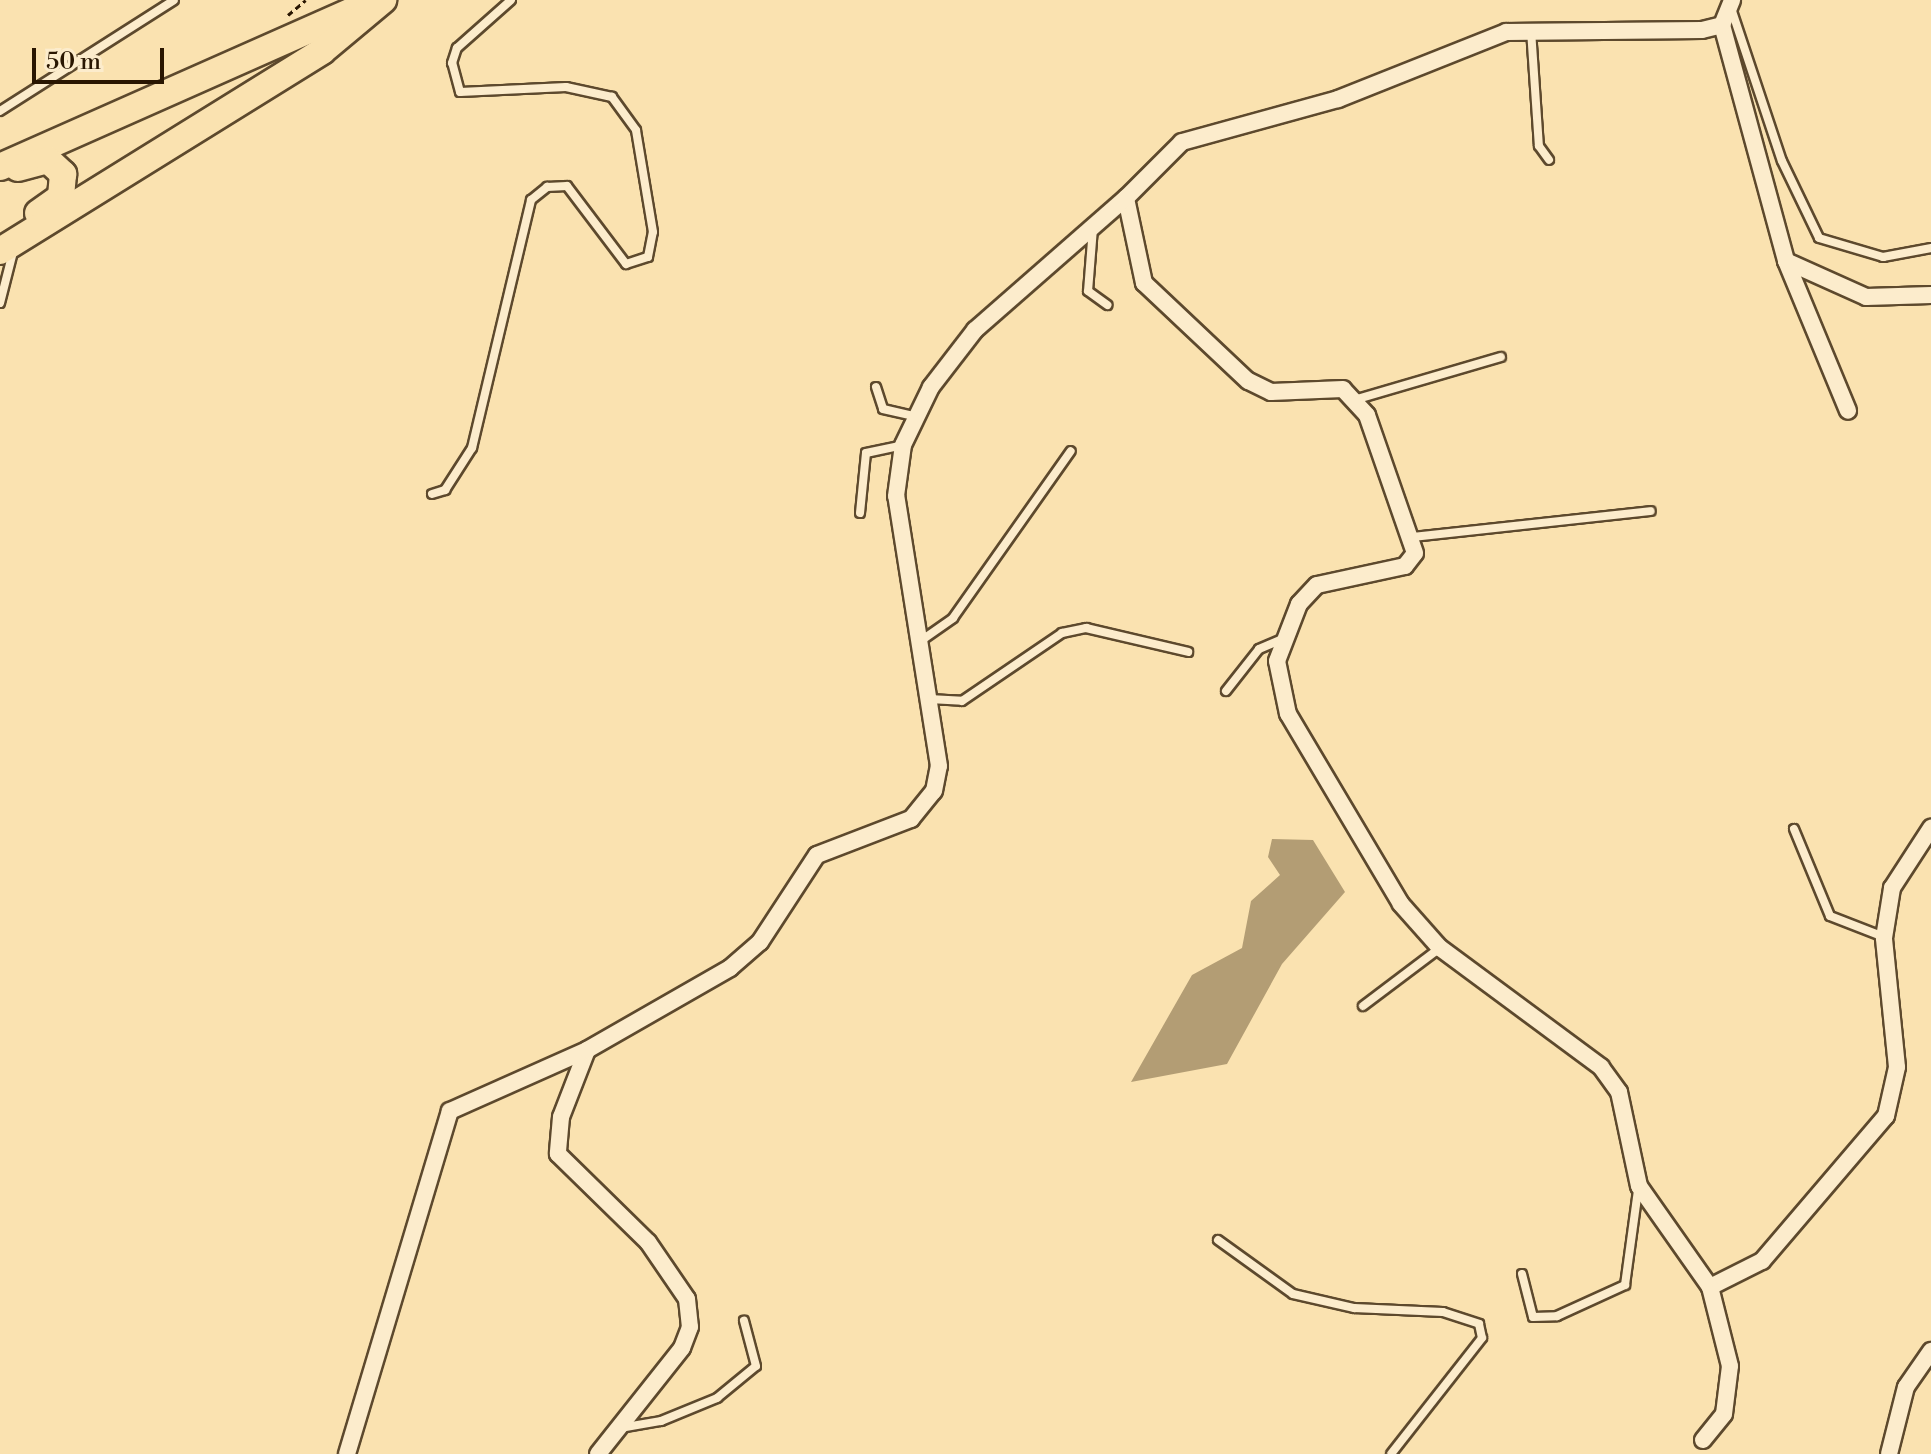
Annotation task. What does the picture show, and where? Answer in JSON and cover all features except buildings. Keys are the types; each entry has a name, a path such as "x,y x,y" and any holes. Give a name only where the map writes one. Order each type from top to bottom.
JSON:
{"main road":[{"path":"0,167 381,0"},
{"path":"5,243 322,51 381,0"},
{"path":"0,178 37,159 54,163 65,181 53,204 5,243"}],"street":[{"path":"1731,4 1722,25 1786,261 1848,411"},
{"path":"347,1454 450,1111 587,1050 730,968 760,942 830,844 911,819 934,791 939,766 922,640 896,496 903,445 914,416 975,330 1126,198 1182,142 1338,99 1531,29 1722,25"},
{"path":"1126,198 1144,283 1248,381 1271,392 1343,389 1367,415 1412,537 1415,553 1405,566 1317,585 1280,640 1288,714 1374,863 1440,948 1601,1067 1619,1092 1639,1186 1710,1287 1730,1366 1724,1414 1703,1440"},
{"path":"1786,261 1866,297 1931,295"},
{"path":"1710,1287 1762,1261 1886,1116 1897,1067 1884,938 1892,888 1931,828"},
{"path":"587,1050 561,1117 558,1154 648,1242 687,1299 690,1327 682,1348 598,1454"},
{"path":"1889,1454 1906,1387 1931,1351"}],"lane":[{"path":"0,111 162,3 174,0"},
{"path":"432,494 445,490 472,448 531,200 547,187 567,186 626,264 648,257 653,232 636,130 612,97 566,87 460,92 452,63 457,48 511,0"},
{"path":"1731,4 1782,161 1819,238 1883,257 1931,248"},
{"path":"1531,29 1539,146 1549,160"},
{"path":"1093,227 1088,291 1107,305"},
{"path":"0,303 5,243"},
{"path":"1354,400 1501,357"},
{"path":"876,387 883,409 914,416"},
{"path":"860,513 866,453 903,445"},
{"path":"922,640 953,618 1071,451"},
{"path":"1412,537 1651,511"},
{"path":"929,699 962,701 1062,633 1086,628 1188,652"},
{"path":"1226,691 1259,649 1280,640"},
{"path":"1794,829 1830,916 1884,938"},
{"path":"1363,1006 1440,948"},
{"path":"1522,1274 1533,1317 1557,1316 1625,1285 1639,1186"},
{"path":"1218,1240 1293,1294 1479,1324 1482,1338 1391,1454"},
{"path":"619,1428 661,1421 717,1398 756,1366 744,1321"}],"shaded area":[{"path":"1272,839 1313,840 1345,892 1282,964 1227,1064 1131,1082 1192,975 1242,948 1251,901 1280,875 1268,857"}]}
